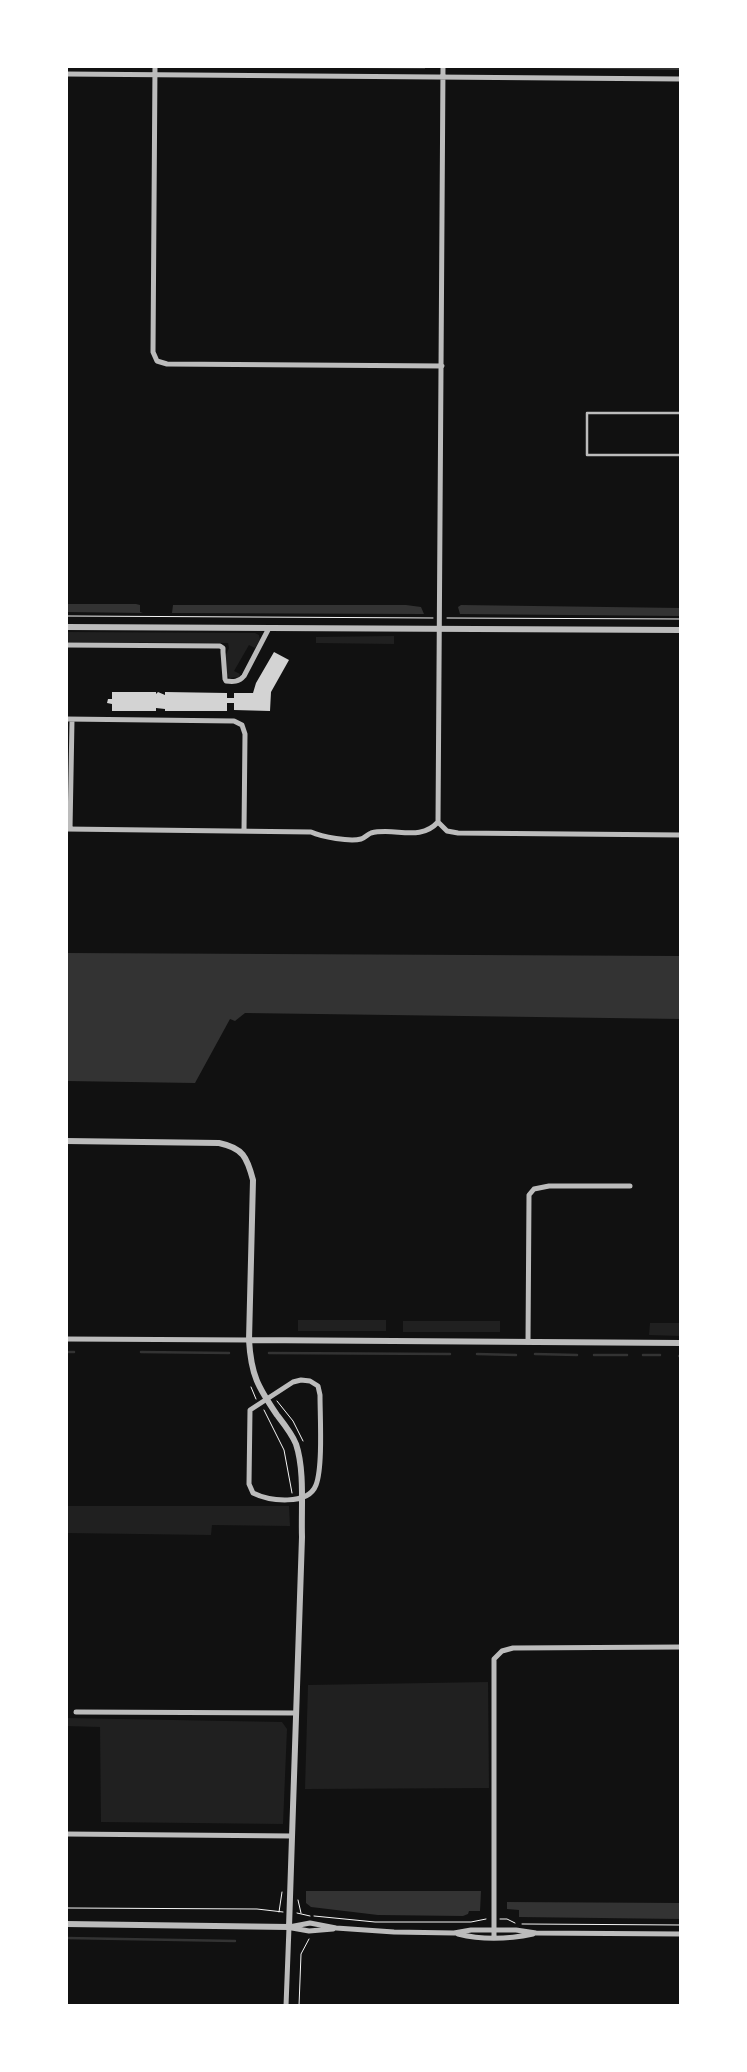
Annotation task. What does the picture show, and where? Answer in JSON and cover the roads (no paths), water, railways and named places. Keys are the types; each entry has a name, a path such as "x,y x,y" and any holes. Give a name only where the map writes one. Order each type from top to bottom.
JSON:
{"street":[{"path":"155,66 154,352 157,361 167,364 442,366"},
{"path":"244,831 245,734 242,725 234,721 69,720 68,829 311,832 324,838 361,838 371,833 421,833 432,829 438,822 441,629 443,66"},
{"path":"66,74 681,79"},
{"path":"66,626 681,630"},
{"path":"66,645 220,646 223,648 224,679 235,682 244,676 269,628"},
{"path":"438,822 447,831 458,833 681,835"},
{"path":"66,1141 218,1144 229,1146 240,1151 248,1161 253,1180 250,1361 256,1384 263,1400 295,1442 299,1464 301,1496 286,2006"},
{"path":"528,1342 529,1195 534,1189 549,1186 630,1186"},
{"path":"66,1339 681,1343"},
{"path":"310,1381 318,1386 320,1395 317,1482 312,1492 293,1500 264,1498 253,1493 249,1484 250,1410 263,1400 293,1382 310,1381"},
{"path":"494,1937 494,1659 502,1651 513,1648 681,1647"},
{"path":"76,1712 296,1713"},
{"path":"66,1834 292,1836"},
{"path":"289,1927 310,1923 336,1928 394,1932 454,1933 471,1930 516,1930 536,1933 681,1934"},
{"path":"66,1924 289,1927 310,1931 336,1928"},
{"path":"454,1933 470,1937 516,1937 536,1933"}],"lane":[{"path":"681,413 587,413 587,455 681,455"}],"waterway":[{"path":"66,1352 74,1352"},
{"path":"141,1352 229,1353"},
{"path":"269,1353 450,1354"},
{"path":"477,1354 516,1355"},
{"path":"535,1354 577,1355"},
{"path":"594,1355 627,1355"},
{"path":"643,1355 660,1355"},
{"path":"66,1938 235,1941"}]}
